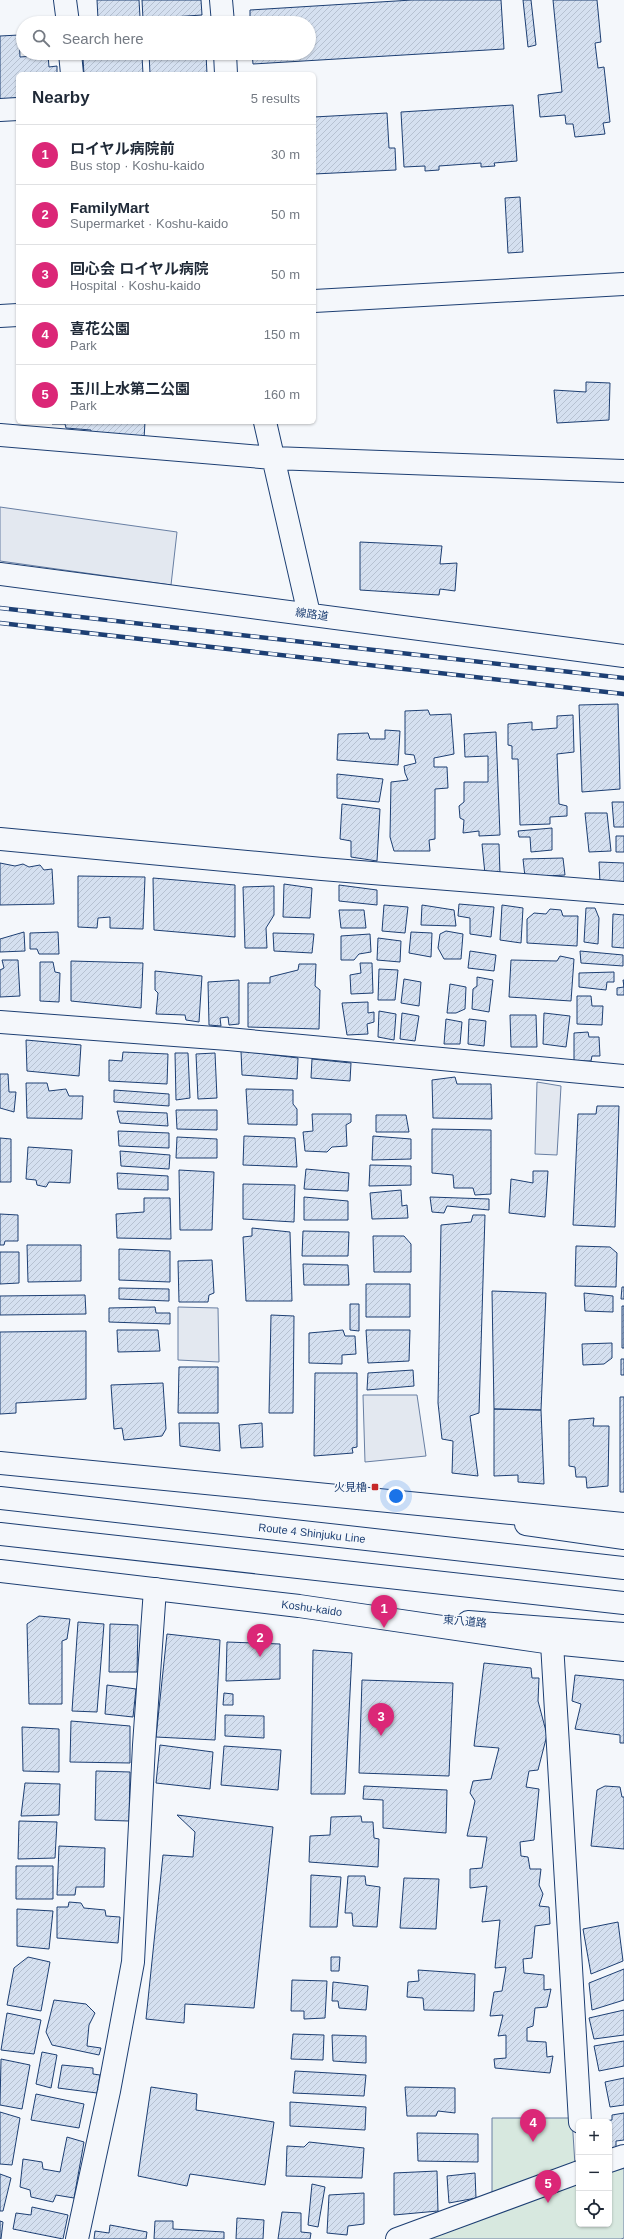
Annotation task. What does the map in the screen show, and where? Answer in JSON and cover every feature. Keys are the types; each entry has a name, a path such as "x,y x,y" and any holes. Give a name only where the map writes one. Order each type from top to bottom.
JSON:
{"main road":[{"path":"66,0 67,16"},
{"path":"221,0 222,16"},
{"path":"71,60 72,72"},
{"path":"225,60 226,72"},
{"path":"0,110 16,109"},
{"path":"316,301 624,284"},
{"path":"0,316 16,315"},
{"path":"264,424 309,614"},
{"path":"0,435 273,458 624,471"},
{"name":"線路道","path":"0,574 624,656"},
{"path":"0,839 322,869 624,893"},
{"path":"0,1022 228,1039 624,1076"},
{"path":"0,1463 624,1524"},
{"path":"312,1494 624,1538"},
{"name":"Route 4 Shinjuku Line","path":"0,1498 624,1568"},
{"path":"0,1534 624,1603"},
{"name":"Koshu-kaido","path":"0,1571 155,1589 552,1643 624,1650"},
{"path":"77,2239 109,2092 133,1962 144,1745 155,1589"},
{"name":"東八道路","path":"306,1609 624,1634"},
{"path":"552,1643 580,2119"},
{"path":"612,2160 624,2156"},
{"path":"396,2239 576,2173"}],"shaded area":[{"path":"0,507 177,532 171,585 0,561"},
{"path":"537,1082 561,1086 557,1155 535,1154"},
{"path":"178,1307 218,1308 219,1362 178,1360"},
{"path":"363,1395 417,1395 426,1456 365,1462"},
{"path":"492,2118 572,2118 575,2165 492,2197"},
{"path":"624,2167 624,2238 411,2239 576,2183 576,2227 612,2227 612,2171"}],"building":[{"path":"97,0 139,0 140,16 98,16"},
{"path":"142,0 201,0 202,15 143,16"},
{"path":"412,0 501,0 504,49 253,64 253,60 316,60 316,16 250,16 250,10"},
{"path":"523,0 531,0 536,45 528,47"},
{"path":"553,0 597,0 601,42 595,43 598,68 604,67 610,122 603,123 605,134 575,137 573,124 566,124 565,115 540,117 538,95 562,92"},
{"path":"16,35 16,60 48,60 49,67 57,66 57,72 16,72 16,98 0,99 0,36"},
{"path":"83,60 142,60 143,72 84,72"},
{"path":"149,60 206,60 207,72 150,72"},
{"path":"513,105 517,161 494,163 495,166 481,167 481,163 439,166 439,170 425,171 425,166 404,167 401,112"},
{"path":"387,113 389,148 395,148 396,170 316,174 316,117"},
{"path":"520,197 523,252 508,253 505,198"},
{"path":"586,382 610,383 609,420 557,423 554,390 586,392"},
{"path":"65,424 145,424 144,439 90,435 91,430 66,428"},
{"path":"360,542 442,546 440,564 457,563 455,591 440,589 439,595 360,590"},
{"path":"618,704 620,789 582,792 579,705"},
{"path":"428,710 430,715 451,714 454,754 434,758 434,767 447,767 448,788 435,789 435,839 429,840 430,851 394,851 390,837 391,782 408,780 404,766 416,763 414,755 405,754 405,711"},
{"path":"573,715 574,752 557,754 559,804 567,806 567,816 550,817 550,824 520,825 518,759 512,759 512,746 508,745 508,724 532,722 532,730 557,728 557,716"},
{"path":"385,730 400,731 398,765 337,760 338,734 368,733 370,739 385,739"},
{"path":"496,732 500,835 479,836 479,831 463,833 464,820 460,818 459,806 464,802 464,782 488,782 488,756 465,757 464,734"},
{"path":"337,774 383,779 379,802 337,798"},
{"path":"612,802 624,802 624,827 614,827"},
{"path":"342,804 380,809 377,861 351,857 351,841 340,839"},
{"path":"585,813 607,813 611,851 589,852"},
{"path":"552,828 552,850 531,852 530,837 519,837 518,831"},
{"path":"616,836 624,836 624,852 616,852"},
{"path":"482,844 499,844 500,874 485,874"},
{"path":"563,858 565,875 525,877 523,859"},
{"path":"599,862 624,863 624,884 600,883"},
{"path":"0,863 15,866 23,864 29,867 40,865 44,870 52,869 54,904 0,905"},
{"path":"78,876 145,877 143,929 110,928 110,917 98,918 97,928 78,927"},
{"path":"153,878 235,885 235,937 154,930"},
{"path":"284,884 312,888 310,918 283,917"},
{"path":"339,885 377,890 377,905 339,901"},
{"path":"274,886 274,915 266,928 267,948 245,948 243,887"},
{"path":"459,904 494,907 491,937 470,934 470,918 458,916"},
{"path":"384,905 408,907 405,933 382,931"},
{"path":"422,905 454,910 456,926 421,925"},
{"path":"502,905 523,908 521,943 500,940"},
{"path":"586,908 595,908 599,918 598,944 584,942"},
{"path":"550,909 561,910 563,916 578,916 577,946 527,943 527,919 534,913 546,914"},
{"path":"339,910 364,910 366,928 341,928"},
{"path":"613,914 624,915 624,948 612,947"},
{"path":"446,931 463,934 461,959 444,959 438,948 440,934"},
{"path":"24,932 25,951 0,952 0,939"},
{"path":"58,932 59,954 39,954 37,949 30,949 30,933"},
{"path":"411,932 432,933 431,957 409,953"},
{"path":"273,933 314,934 312,953 274,951"},
{"path":"370,934 371,952 359,954 354,960 341,960 341,936"},
{"path":"378,938 401,941 400,962 377,960"},
{"path":"470,951 496,955 494,971 468,968"},
{"path":"580,951 623,955 623,966 581,963"},
{"path":"560,956 574,959 571,1001 509,997 511,960 557,961"},
{"path":"2,960 18,960 20,996 0,997 0,970 4,968"},
{"path":"71,961 143,963 141,1008 71,1001"},
{"path":"40,962 53,962 55,972 60,973 59,1002 40,1001"},
{"path":"360,963 372,963 373,993 351,994 350,975 361,973"},
{"path":"299,964 316,964 315,986 320,990 319,1029 248,1027 248,983 270,983 270,977 298,970"},
{"path":"379,969 398,970 395,1000 378,1000"},
{"path":"155,971 202,976 199,1022 186,1020 185,1015 156,1014 158,993 155,990"},
{"path":"614,972 614,982 607,982 606,990 579,987 579,973"},
{"path":"477,977 493,980 489,1012 472,1009 473,989 477,986"},
{"path":"404,979 421,982 419,1006 401,1003"},
{"path":"239,980 239,1024 229,1025 228,1017 220,1018 221,1026 209,1025 208,982"},
{"path":"450,984 466,987 465,1009 456,1013 447,1013"},
{"path":"624,987 624,995 617,995 617,988"},
{"path":"577,996 591,996 592,1006 603,1006 602,1025 577,1024"},
{"path":"368,1002 368,1013 374,1012 374,1022 367,1024 368,1034 347,1035 342,1003"},
{"path":"379,1011 396,1014 394,1040 378,1037"},
{"path":"402,1013 419,1016 415,1041 400,1039"},
{"path":"544,1013 570,1016 566,1047 543,1044"},
{"path":"510,1015 536,1015 537,1047 511,1047"},
{"path":"446,1019 462,1022 460,1044 444,1044"},
{"path":"469,1019 486,1021 484,1046 468,1044"},
{"path":"588,1032 589,1037 599,1037 600,1056 592,1056 591,1061 574,1061 574,1033"},
{"path":"26,1040 81,1045 79,1076 27,1071"},
{"path":"241,1051 298,1058 297,1079 242,1075"},
{"path":"123,1052 168,1054 167,1084 109,1081 109,1060 122,1061"},
{"path":"175,1053 188,1053 190,1098 176,1100"},
{"path":"215,1053 217,1098 198,1099 196,1054"},
{"path":"312,1059 351,1063 350,1081 311,1078"},
{"path":"0,1074 8,1074 9,1092 16,1092 14,1112 0,1108"},
{"path":"455,1077 457,1084 491,1084 492,1119 433,1118 432,1080"},
{"path":"26,1083 47,1083 49,1091 66,1089 69,1096 83,1096 82,1119 27,1118"},
{"path":"246,1089 293,1090 293,1104 297,1109 297,1125 248,1124"},
{"path":"114,1090 169,1094 169,1106 114,1102"},
{"path":"597,1106 619,1106 615,1227 573,1225 578,1114 596,1114"},
{"path":"176,1110 217,1110 217,1130 177,1129"},
{"path":"117,1111 167,1113 168,1126 120,1123"},
{"path":"312,1114 351,1114 351,1122 346,1125 347,1146 332,1147 327,1152 305,1151 303,1132 313,1131"},
{"path":"376,1115 406,1115 409,1132 376,1132"},
{"path":"432,1129 491,1130 491,1194 475,1195 473,1188 454,1188 453,1175 432,1173"},
{"path":"118,1131 169,1133 169,1148 119,1146"},
{"path":"244,1136 295,1138 297,1167 243,1165"},
{"path":"373,1136 411,1139 411,1159 372,1160"},
{"path":"177,1137 217,1139 217,1158 176,1158"},
{"path":"0,1138 11,1139 11,1182 0,1182"},
{"path":"28,1147 72,1150 70,1183 49,1182 46,1187 37,1185 36,1180 26,1179"},
{"path":"120,1151 170,1155 169,1169 121,1166"},
{"path":"370,1165 411,1166 411,1185 369,1186"},
{"path":"306,1169 349,1173 348,1191 304,1189"},
{"path":"179,1170 214,1172 212,1230 180,1230"},
{"path":"533,1171 548,1171 545,1217 509,1213 511,1179 533,1183"},
{"path":"117,1173 168,1176 168,1190 118,1189"},
{"path":"243,1184 295,1185 294,1222 243,1219"},
{"path":"401,1190 402,1206 407,1205 408,1218 372,1219 370,1193"},
{"path":"304,1197 348,1201 348,1220 304,1220"},
{"path":"430,1197 489,1199 489,1210 447,1206 444,1213 432,1212"},
{"path":"144,1198 170,1198 171,1239 117,1238 116,1214 144,1212"},
{"path":"0,1214 18,1215 18,1241 5,1241 4,1245 0,1245"},
{"path":"473,1215 485,1215 479,1413 470,1416 478,1476 452,1473 453,1441 442,1439 438,1403 441,1225 471,1222"},
{"path":"252,1228 290,1232 292,1301 246,1301 243,1237 252,1236"},
{"path":"303,1231 349,1232 348,1256 302,1256"},
{"path":"373,1236 404,1236 411,1244 411,1272 374,1272"},
{"path":"27,1245 81,1245 81,1281 28,1282"},
{"path":"576,1246 610,1247 617,1253 616,1287 575,1286"},
{"path":"119,1249 170,1251 170,1282 119,1280"},
{"path":"0,1252 19,1252 19,1283 0,1284"},
{"path":"212,1260 214,1293 209,1295 208,1302 179,1302 178,1261"},
{"path":"303,1264 348,1265 349,1285 304,1285"},
{"path":"366,1284 410,1284 410,1317 366,1317"},
{"path":"622,1287 624,1287 624,1299 621,1299"},
{"path":"119,1288 169,1289 169,1301 119,1299"},
{"path":"492,1291 546,1293 541,1410 494,1409"},
{"path":"584,1293 613,1296 613,1312 585,1311"},
{"path":"85,1295 86,1314 0,1315 0,1296"},
{"path":"350,1304 359,1304 359,1331 350,1330"},
{"path":"622,1306 624,1306 624,1348 622,1348"},
{"path":"155,1307 156,1313 170,1313 170,1324 109,1322 109,1308"},
{"path":"271,1315 294,1316 293,1413 269,1413"},
{"path":"117,1330 158,1330 160,1351 118,1352"},
{"path":"343,1330 345,1336 355,1336 356,1354 342,1355 342,1364 309,1363 309,1333"},
{"path":"366,1330 410,1330 409,1361 368,1363"},
{"path":"86,1331 86,1399 16,1403 16,1413 0,1414 0,1332"},
{"path":"612,1343 612,1358 604,1364 583,1365 582,1344"},
{"path":"621,1359 624,1359 624,1375 621,1375"},
{"path":"179,1367 218,1367 218,1413 178,1413"},
{"path":"413,1370 414,1386 367,1390 368,1373"},
{"path":"315,1373 357,1373 357,1447 352,1448 353,1453 314,1456"},
{"path":"163,1383 166,1429 162,1436 124,1440 122,1428 114,1429 111,1385"},
{"path":"620,1397 624,1397 624,1492 620,1492"},
{"path":"494,1409 541,1410 544,1484 518,1482 518,1475 494,1476"},
{"path":"594,1418 593,1426 609,1426 608,1486 587,1488 586,1477 576,1477 575,1467 569,1466 569,1420"},
{"path":"179,1423 219,1423 220,1451 180,1446"},
{"path":"262,1423 263,1447 241,1448 239,1425"},
{"path":"39,1616 70,1619 67,1639 62,1641 62,1704 29,1704 27,1624"},
{"path":"78,1622 104,1624 97,1712 72,1711"},
{"path":"110,1624 138,1625 137,1672 109,1672"},
{"path":"167,1634 220,1640 215,1740 156,1737"},
{"path":"227,1642 280,1644 280,1679 226,1681"},
{"path":"313,1650 352,1653 345,1794 311,1794"},
{"path":"484,1663 531,1668 532,1678 539,1678 538,1701 547,1735 538,1770 529,1771 526,1787 539,1789 534,1840 520,1842 521,1856 528,1857 530,1869 541,1869 539,1885 543,1894 539,1906 549,1907 550,1924 535,1926 532,1958 523,1959 524,1973 544,1975 544,1990 551,1989 547,2007 535,2008 533,2026 527,2028 527,2041 546,2042 547,2057 553,2056 550,2073 495,2068 494,2059 506,2058 506,2035 498,2036 503,2015 490,2016 494,1992 502,1991 506,1967 495,1968 500,1920 482,1922 487,1886 470,1888 470,1869 482,1868 487,1837 467,1836 475,1801 470,1793 473,1781 491,1779 499,1748 474,1746"},
{"path":"575,1675 624,1680 624,1743 620,1743 620,1735 575,1729 581,1704 572,1701"},
{"path":"362,1680 453,1683 449,1776 359,1773"},
{"path":"107,1685 136,1689 133,1717 105,1714"},
{"path":"224,1693 233,1694 233,1705 223,1705"},
{"path":"225,1715 264,1716 264,1738 225,1736"},
{"path":"71,1721 130,1726 130,1763 70,1762"},
{"path":"22,1727 59,1729 59,1772 23,1771"},
{"path":"160,1745 213,1752 210,1789 156,1783"},
{"path":"224,1746 281,1750 278,1790 221,1785"},
{"path":"96,1771 130,1772 129,1821 95,1820"},
{"path":"25,1783 60,1784 59,1815 21,1816"},
{"path":"364,1786 447,1790 446,1833 383,1828 383,1800 363,1799"},
{"path":"605,1786 620,1787 622,1797 624,1797 624,1849 591,1846 597,1790"},
{"path":"177,1815 273,1827 254,2008 185,2004 184,2023 146,2019 163,1855 193,1857 195,1832"},
{"path":"361,1816 362,1822 373,1822 374,1838 379,1839 378,1867 309,1862 310,1836 330,1835 331,1817"},
{"path":"19,1821 57,1822 55,1858 18,1859"},
{"path":"59,1846 105,1848 104,1887 76,1887 75,1895 57,1895"},
{"path":"16,1866 53,1866 53,1899 16,1899"},
{"path":"311,1875 341,1877 337,1927 310,1927"},
{"path":"348,1876 365,1876 366,1885 380,1887 377,1927 353,1926 352,1913 345,1913"},
{"path":"404,1878 439,1879 436,1929 400,1928"},
{"path":"69,1902 81,1903 84,1908 105,1910 106,1916 120,1917 118,1943 57,1938 57,1907 68,1907"},
{"path":"17,1909 53,1911 49,1949 17,1946"},
{"path":"618,1922 623,1961 591,1974 583,1929"},
{"path":"28,1957 50,1962 41,2011 7,2005 14,1968"},
{"path":"331,1957 340,1957 339,1971 331,1971"},
{"path":"624,1969 624,2000 592,2010 589,1983"},
{"path":"418,1970 475,1974 474,2011 424,2010 423,1998 407,1997 408,1982 419,1981"},
{"path":"292,1980 327,1981 325,2018 304,2019 304,2011 291,2011"},
{"path":"333,1982 368,1986 366,2010 339,2008 338,2001 332,2001"},
{"path":"54,2000 86,2004 95,2013 89,2025 87,2046 101,2048 99,2055 52,2045 46,2032"},
{"path":"624,2010 624,2035 594,2039 589,2018"},
{"path":"7,2013 41,2020 34,2054 1,2050"},
{"path":"293,2034 324,2035 323,2060 291,2059"},
{"path":"332,2035 366,2036 366,2063 333,2061"},
{"path":"624,2041 624,2066 599,2071 594,2046"},
{"path":"42,2052 57,2055 51,2088 36,2084"},
{"path":"1,2059 30,2065 22,2109 0,2105"},
{"path":"62,2065 93,2068 93,2074 100,2075 97,2093 58,2088"},
{"path":"295,2071 366,2075 364,2096 293,2093"},
{"path":"624,2078 624,2105 610,2107 605,2082"},
{"path":"151,2087 197,2094 196,2110 274,2122 265,2185 190,2174 187,2186 138,2176"},
{"path":"405,2087 455,2088 455,2113 438,2111 436,2116 407,2116"},
{"path":"36,2094 84,2104 79,2128 31,2120"},
{"path":"290,2102 366,2107 365,2130 290,2126"},
{"path":"0,2112 20,2118 12,2165 0,2164"},
{"path":"624,2113 624,2140 616,2141 616,2148 612,2148 612,2115"},
{"path":"417,2133 478,2134 478,2162 418,2161"},
{"path":"67,2137 84,2142 74,2198 56,2195 53,2202 31,2197 30,2190 20,2187 23,2159 42,2162 43,2169 60,2172"},
{"path":"309,2142 364,2148 362,2178 286,2176 287,2146 304,2147"},
{"path":"437,2171 438,2211 394,2215 394,2173"},
{"path":"475,2173 476,2198 449,2203 447,2176"},
{"path":"0,2174 11,2178 3,2211 0,2211"},
{"path":"312,2184 325,2187 318,2227 308,2225"},
{"path":"364,2193 364,2224 348,2226 347,2235 327,2233 329,2195"},
{"path":"32,2207 68,2215 63,2239 13,2229 16,2213 31,2215"},
{"path":"282,2212 301,2213 301,2232 311,2233 310,2239 278,2239"},
{"path":"237,2218 264,2220 263,2239 236,2239"},
{"path":"0,2221 3,2222 1,2239 0,2239"},
{"path":"155,2221 173,2221 173,2229 224,2232 224,2239 154,2239"},
{"path":"110,2225 147,2232 146,2239 94,2239 95,2231 109,2233"}],"railway":[{"path":"0,608 624,678"},
{"path":"0,623 624,694"}],"place":[{"name":"火見櫓","path":"375,1487"},
{"name":"ロイヤル病院前","path":"384,1628"},
{"name":"FamilyMart","path":"260,1657"},
{"name":"回心会 ロイヤル病院","path":"381,1736"},
{"name":"喜花公園","path":"533,2142"},
{"name":"玉川上水第二公園","path":"548,2203"}]}
